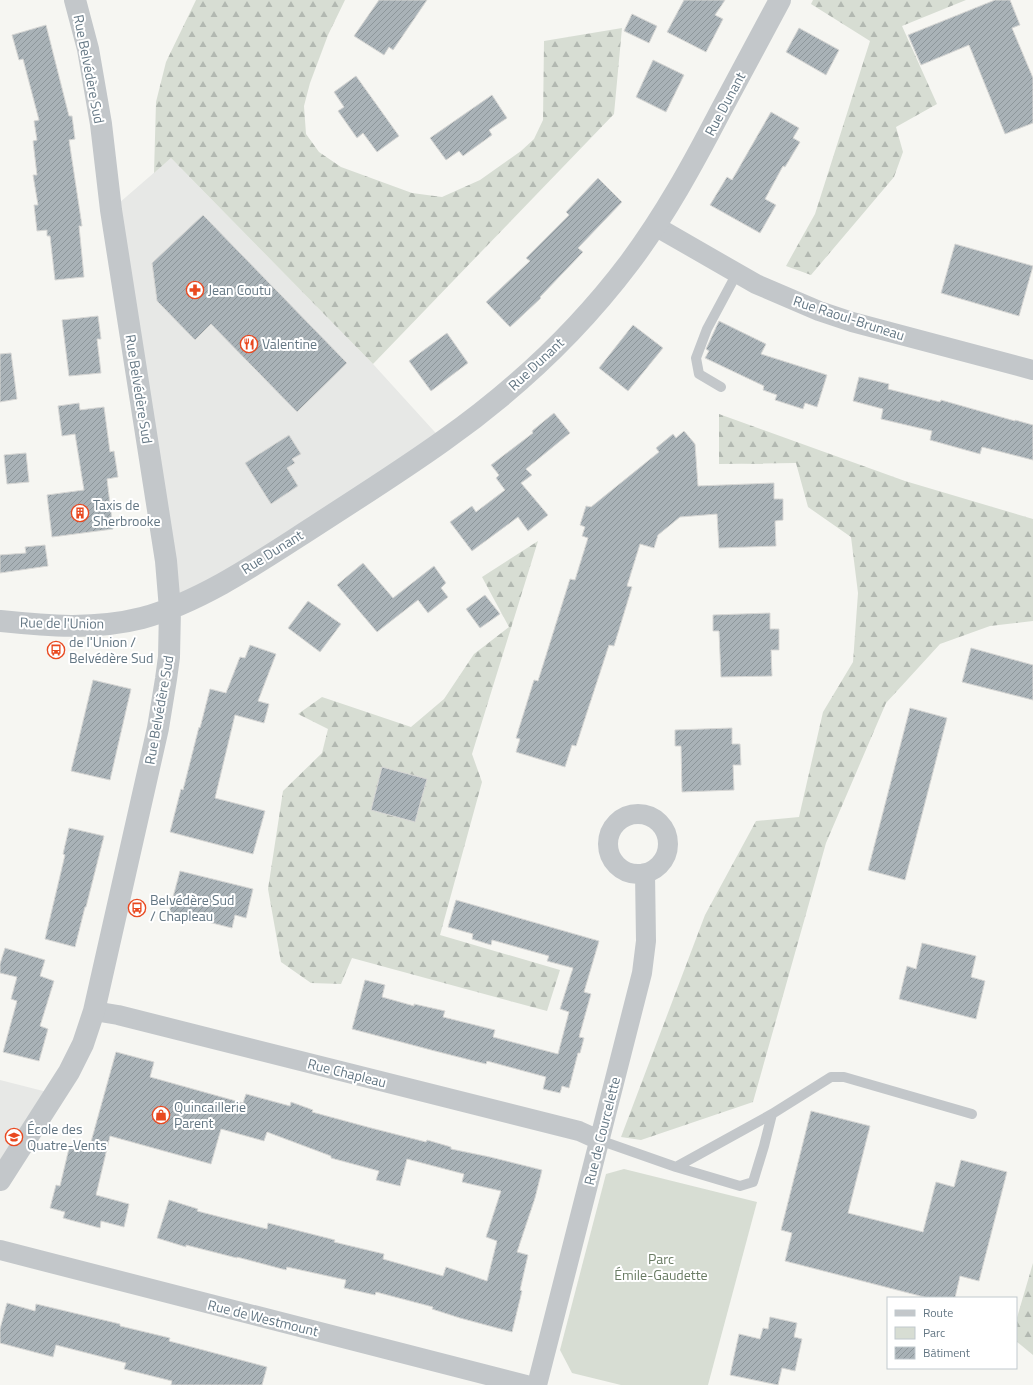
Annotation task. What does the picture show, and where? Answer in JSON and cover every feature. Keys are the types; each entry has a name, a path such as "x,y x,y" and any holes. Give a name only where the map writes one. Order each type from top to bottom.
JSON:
{"street":[{"name":"Rue Belvédère Sud","path":"0,1180 69,1072 83,1044 94,1011 158,728 170,657 170,609 166,561 111,210 100,124 88,49 75,0"},
{"name":"Rue Dunant","path":"170,609 219,585 268,556 443,441 521,379 573,329 625,268 676,194 780,0"},
{"name":"Rue Raoul-Bruneau","path":"655,226 737,274 787,298 819,311 845,320 1033,370"},
{"name":"Rue de l'Union","path":"0,621 39,625 85,626 110,624 141,618 170,609"},
{"name":"Rue de Courcelette","path":"537,1385 642,973 646,941 645,873"},
{"name":"Rue Chapleau","path":"94,1011 118,1015 579,1130 599,1140"},
{"name":"Rue de Westmount","path":"0,1250 526,1385"}],"lane":[{"path":"721,387 699,374 696,358 708,329 737,274"},
{"path":"676,1167 772,1114 831,1077 844,1077 972,1114"},
{"path":"599,1140 676,1167 740,1186 753,1182 772,1114"}],"shaded area":[{"path":"171,158 373,364 443,441 170,609 111,210"},
{"name":"École des Quatre-Vents","path":"0,1080 55,1094 0,1180"}],"green space":[{"path":"196,0 345,0 328,35 310,83 304,106 306,134 319,152 341,167 412,193 442,197 480,180 521,151 534,139 543,120 544,41 622,28 614,114 373,364 171,158 154,173 156,102 166,62"},
{"path":"813,0 966,0 902,26 937,104 896,127 903,152 894,177 811,275 786,266 815,214 870,41 811,4"},
{"path":"719,414 905,481 1033,519 1033,621 990,626 940,644 886,703 826,843 753,1102 641,1140 621,1137 705,915 756,821 799,817 823,712 853,662 858,593 851,537 808,507 796,463 719,464"},
{"path":"538,541 472,754 482,782 440,935 560,970 547,1011 352,958 341,984 311,983 281,962 268,889 283,791 322,753 328,729 298,714 322,697 411,727 444,699 474,654 509,627 482,577"},
{"name":"Parc Émile-Gaudette","path":"624,1169 757,1202 708,1385 621,1385 572,1373 560,1350 606,1174"},
{"path":"1033,1263 1033,1355 1017,1342 1017,1318"}],"building":[{"path":"379,0 427,0 393,50 389,47 384,55 354,36"},
{"path":"684,0 725,0 715,15 723,19 706,52 667,32"},
{"path":"995,0 1010,0 1020,25 1012,28 1033,78 1033,123 1005,134 969,45 921,65 908,35"},
{"path":"632,14 657,26 649,43 624,31"},
{"path":"46,25 69,116 72,116 75,139 69,140 82,226 79,226 84,277 55,280 50,236 47,236 47,230 37,231 34,205 38,205 33,175 37,175 33,141 37,140 34,121 39,120 23,59 19,60 12,35"},
{"path":"799,28 839,50 826,75 786,52"},
{"path":"653,60 684,75 666,112 636,97"},
{"path":"356,76 399,136 377,152 363,133 357,138 338,111 344,107 334,92"},
{"path":"492,95 507,118 489,130 492,135 463,156 459,151 446,160 430,138"},
{"path":"771,112 799,128 793,138 800,142 785,167 783,166 765,199 776,205 760,233 710,205 727,177 732,180"},
{"path":"598,178 622,202 578,248 583,252 540,297 541,298 510,327 486,302 530,261 526,258 569,215 566,212"},
{"path":"203,215 347,363 297,412 211,324 195,340 157,301 152,263"},
{"path":"955,244 1033,266 1019,316 941,293"},
{"path":"98,316 101,339 97,339 101,373 69,376 62,320"},
{"path":"719,321 766,344 761,354 827,375 817,407 805,403 803,409 775,400 777,395 763,390 764,386 705,358 709,351 706,349"},
{"path":"633,325 663,348 628,391 599,368"},
{"path":"447,333 468,363 431,391 409,361"},
{"path":"11,353 17,399 0,402 0,354"},
{"path":"859,377 889,384 888,389 940,402 941,400 1033,425 1033,460 982,447 980,454 930,440 932,431 881,419 883,409 853,401"},
{"path":"79,403 80,410 104,407 110,452 114,451 118,477 107,479 113,529 52,537 47,495 84,490 75,434 62,436 58,406"},
{"path":"554,413 570,433 526,469 532,475 521,483 548,515 528,531 518,517 472,551 450,522 472,506 476,512 505,490 496,478 499,475 491,465 533,433 532,431"},
{"path":"684,431 695,444 698,486 774,483 774,499 783,499 783,520 775,521 776,546 719,548 717,514 680,517 658,535 654,548 640,544 627,586 632,587 614,646 609,645 576,746 572,745 565,767 516,752 520,739 516,738 534,680 538,681 570,579 575,580 588,538 582,536 585,527 580,525 586,506 591,507 659,452 656,448 673,434 676,438"},
{"path":"289,435 301,454 292,459 295,463 287,468 298,486 271,504 245,463"},
{"path":"26,453 29,482 7,484 4,455"},
{"path":"45,545 48,566 0,573 0,555 26,553 25,547"},
{"path":"363,563 393,598 434,566 446,583 441,588 448,597 428,613 418,600 377,632 337,585"},
{"path":"485,595 500,614 480,628 466,609"},
{"path":"308,601 341,624 320,652 288,628"},
{"path":"770,613 770,629 779,629 779,650 771,650 772,676 721,677 719,631 713,631 713,615"},
{"path":"250,645 276,654 258,701 269,704 264,723 235,715 215,798 265,811 253,854 170,832 181,789 183,790 210,689 226,693 240,657 245,658"},
{"path":"971,648 1033,665 1033,700 962,682"},
{"path":"93,680 131,689 110,780 71,771"},
{"path":"910,708 947,718 905,880 868,870"},
{"path":"732,728 732,744 740,744 741,765 733,765 734,790 682,792 681,746 675,746 675,730"},
{"path":"382,767 427,779 415,822 371,810"},
{"path":"69,828 104,836 75,947 45,939 65,855 63,854"},
{"path":"180,871 253,889 246,918 235,915 232,928 169,912"},
{"path":"456,900 599,941 584,992 591,994 579,1037 584,1038 580,1053 578,1053 569,1088 562,1086 560,1093 543,1089 546,1077 487,1061 486,1064 352,1029 365,980 385,985 382,997 414,1006 414,1004 445,1011 443,1017 495,1030 493,1037 558,1054 569,1012 560,1009 573,968 547,961 549,956 492,940 491,945 472,939 473,934 448,927"},
{"path":"922,943 976,956 971,977 985,981 976,1019 899,999 907,966 916,969"},
{"path":"5,948 45,960 40,976 54,981 40,1026 48,1029 39,1061 3,1052 17,1001 11,999 17,977 0,973 0,964"},
{"path":"116,1052 154,1062 150,1077 243,1103 246,1094 290,1106 291,1102 313,1110 312,1112 371,1128 426,1142 427,1140 451,1147 451,1149 542,1170 535,1198 517,1252 528,1255 520,1290 522,1291 512,1332 460,1318 432,1309 433,1307 376,1292 375,1295 344,1288 346,1280 287,1267 286,1270 186,1245 186,1247 157,1238 169,1200 198,1209 197,1211 267,1229 268,1223 335,1240 334,1242 384,1254 383,1259 443,1276 446,1267 487,1281 497,1241 486,1237 501,1191 462,1182 464,1174 407,1159 400,1186 376,1180 379,1171 331,1158 331,1156 267,1132 264,1141 221,1129 211,1164 110,1136 96,1195 129,1204 124,1227 101,1221 100,1228 63,1218 65,1212 50,1208 56,1185 60,1186 70,1144 89,1149"},
{"path":"811,1111 870,1126 848,1213 923,1232 936,1182 954,1187 961,1160 1007,1172 979,1281 960,1276 955,1297 924,1297 785,1261 792,1233 781,1230"},
{"path":"7,1303 35,1311 36,1304 120,1324 120,1326 170,1338 169,1341 267,1367 262,1385 171,1385 172,1381 124,1369 126,1363 56,1345 53,1357 0,1343 0,1329"},
{"path":"770,1317 797,1323 794,1337 802,1339 795,1371 782,1368 778,1385 730,1375 739,1334 760,1339 763,1328 768,1329"}],"place":[{"name":"Jean Coutu","path":"195,290"},
{"name":"Valentine","path":"249,344"},
{"name":"Taxis de Sherbrooke","path":"80,513"},
{"name":"de l'Union / Belvédère Sud","path":"56,650"},
{"name":"Belvédère Sud / Chapleau","path":"137,908"},
{"name":"Quincaillerie Parent","path":"161,1115"},
{"name":"École des Quatre-Vents","path":"14,1137"}]}
